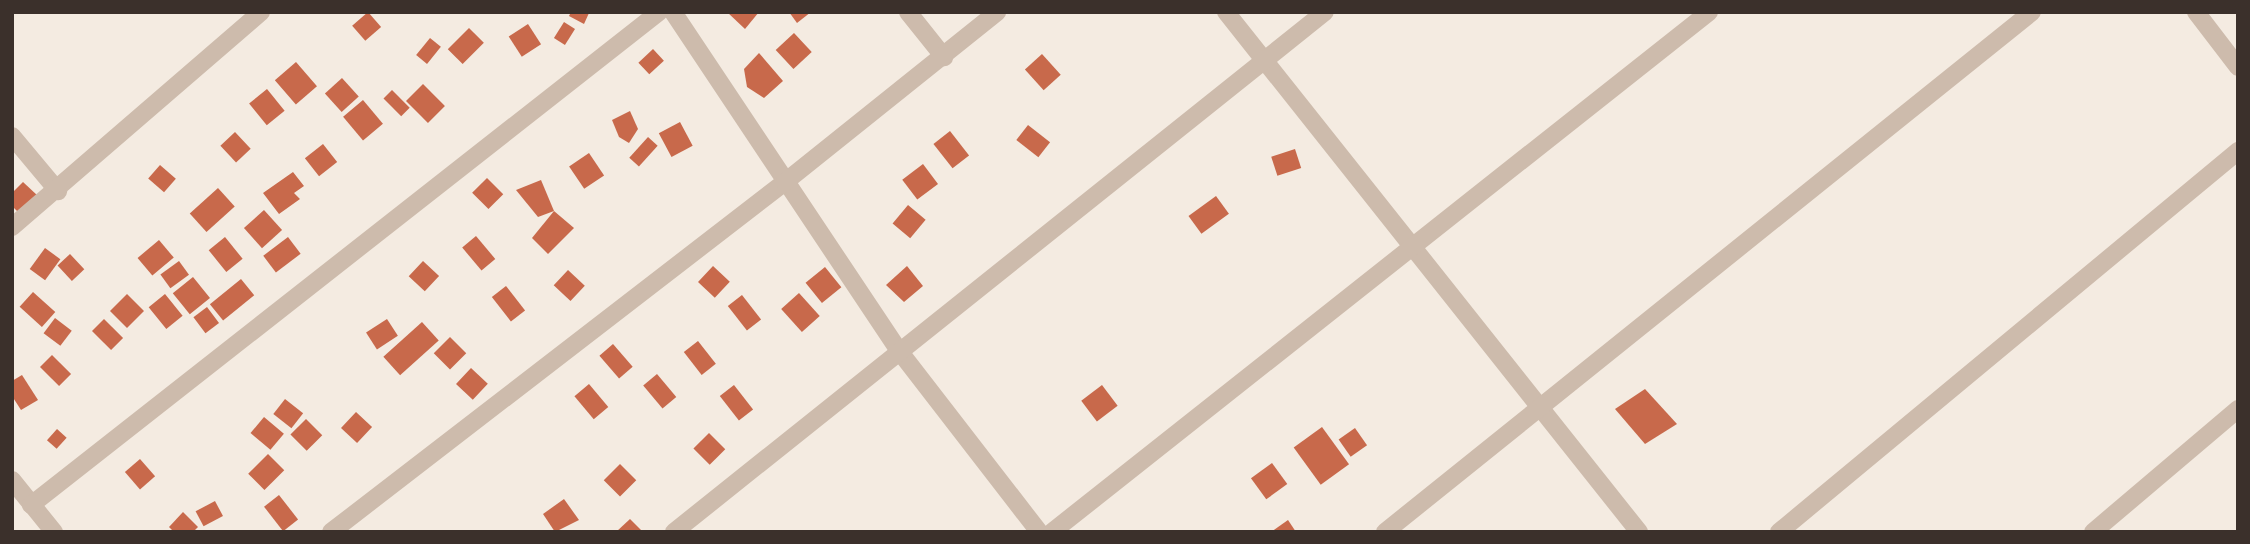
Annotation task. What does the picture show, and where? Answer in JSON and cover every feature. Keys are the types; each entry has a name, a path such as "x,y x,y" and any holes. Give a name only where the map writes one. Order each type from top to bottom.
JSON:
{"street":[{"path":"12,227 58,191 261,12"},
{"path":"31,505 659,12"},
{"path":"673,12 900,352 1039,532"},
{"path":"908,12 944,57"},
{"path":"331,532 785,182 997,12"},
{"path":"1226,12 1639,532"},
{"path":"674,532 1325,12"},
{"path":"1052,532 1415,248 1709,12"},
{"path":"1385,532 2032,12"},
{"path":"2196,12 2238,67"},
{"path":"12,136 58,191"},
{"path":"1779,532 2238,151"},
{"path":"2093,532 2238,409"},
{"path":"12,480 54,532"}],"building":[{"path":"368,12 381,27 365,41 352,26"},
{"path":"571,12 589,13 584,24 569,16"},
{"path":"727,12 759,12 745,29"},
{"path":"789,12 811,12 797,23"},
{"path":"564,22 575,29 565,45 554,38"},
{"path":"528,24 541,44 522,57 509,37"},
{"path":"469,28 484,43 463,64 448,49"},
{"path":"794,33 812,52 793,69 776,50"},
{"path":"430,38 441,47 427,64 416,55"},
{"path":"653,49 664,61 649,74 638,63"},
{"path":"759,53 783,81 764,98 747,87 744,69"},
{"path":"1042,54 1061,75 1044,90 1025,69"},
{"path":"296,62 317,86 296,105 275,80"},
{"path":"342,78 359,97 342,112 325,93"},
{"path":"423,84 445,106 428,123 406,101"},
{"path":"267,89 285,111 267,125 249,103"},
{"path":"392,90 410,108 401,116 384,98"},
{"path":"363,100 383,124 363,140 343,117"},
{"path":"630,111 638,129 629,143 619,137 612,120"},
{"path":"680,122 693,146 671,157 659,133"},
{"path":"1028,125 1050,142 1038,157 1016,140"},
{"path":"950,131 969,155 953,168 933,144"},
{"path":"235,132 251,149 236,162 220,146"},
{"path":"648,137 658,146 639,167 629,158"},
{"path":"323,144 337,162 319,176 305,158"},
{"path":"1295,149 1301,168 1277,176 1271,157"},
{"path":"589,153 604,175 584,189 569,166"},
{"path":"923,164 938,184 917,200 902,180"},
{"path":"160,165 176,179 164,192 148,179"},
{"path":"293,172 304,186 294,193 300,199 279,214 263,193"},
{"path":"487,178 503,194 488,209 472,193"},
{"path":"541,180 554,211 538,217 516,190"},
{"path":"23,182 38,196 20,214 12,206 12,193"},
{"path":"218,188 235,207 206,232 190,213"},
{"path":"1216,196 1229,214 1201,234 1188,216"},
{"path":"908,205 926,220 910,238 893,223"},
{"path":"264,210 282,230 262,248 244,228"},
{"path":"554,211 574,228 548,254 532,238"},
{"path":"476,236 495,259 481,271 462,248"},
{"path":"225,237 243,259 226,272 209,250"},
{"path":"288,237 301,254 276,272 263,256"},
{"path":"159,240 174,258 152,276 138,258"},
{"path":"45,248 60,259 45,280 30,269"},
{"path":"70,254 84,269 72,281 58,266"},
{"path":"179,261 189,275 170,288 160,275"},
{"path":"423,261 439,276 425,291 409,276"},
{"path":"713,266 730,282 715,298 698,282"},
{"path":"907,266 923,286 904,302 886,285"},
{"path":"825,267 841,287 822,303 806,283"},
{"path":"568,270 585,286 570,301 554,285"},
{"path":"193,277 210,298 190,314 173,293"},
{"path":"241,279 254,295 223,320 210,304"},
{"path":"506,286 525,310 511,322 492,297"},
{"path":"33,292 55,312 42,327 20,307"},
{"path":"799,293 820,316 802,332 781,309"},
{"path":"127,294 144,311 127,328 110,311"},
{"path":"165,294 183,316 166,329 149,307"},
{"path":"742,295 761,319 747,331 728,306"},
{"path":"207,307 219,323 205,333 193,317"},
{"path":"55,318 72,331 60,346 44,333"},
{"path":"104,319 123,338 111,350 92,331"},
{"path":"387,319 398,336 377,349 366,333"},
{"path":"422,322 439,341 400,375 383,357"},
{"path":"450,337 466,353 450,370 434,353"},
{"path":"698,341 716,364 702,375 684,352"},
{"path":"613,344 633,367 619,378 599,356"},
{"path":"52,355 71,374 59,386 40,367"},
{"path":"471,368 488,384 473,400 456,384"},
{"path":"657,374 676,397 662,409 643,386"},
{"path":"22,375 38,400 21,410 12,396 12,381"},
{"path":"589,384 608,407 594,419 574,396"},
{"path":"734,385 753,409 739,421 720,396"},
{"path":"1102,385 1118,406 1097,421 1081,401"},
{"path":"1645,389 1677,424 1645,444 1615,409"},
{"path":"285,399 303,413 291,428 273,414"},
{"path":"356,412 372,427 357,443 341,428"},
{"path":"264,417 284,434 270,450 251,433"},
{"path":"306,419 322,435 307,451 290,435"},
{"path":"1322,427 1349,464 1321,485 1294,448"},
{"path":"1355,428 1367,445 1351,457 1339,439"},
{"path":"57,429 67,438 57,449 47,440"},
{"path":"709,433 725,449 710,465 693,449"},
{"path":"268,454 284,470 264,490 248,474"},
{"path":"140,459 155,476 140,489 125,472"},
{"path":"1272,463 1287,484 1266,499 1251,478"},
{"path":"620,464 636,480 620,497 604,480"},
{"path":"279,495 298,519 283,531 264,507"},
{"path":"564,499 579,520 555,532 543,514"},
{"path":"215,501 223,516 204,526 196,511"},
{"path":"183,512 198,527 193,532 174,532 169,527"},
{"path":"630,519 643,532 616,532"},
{"path":"1288,520 1296,532 1271,532"}]}
